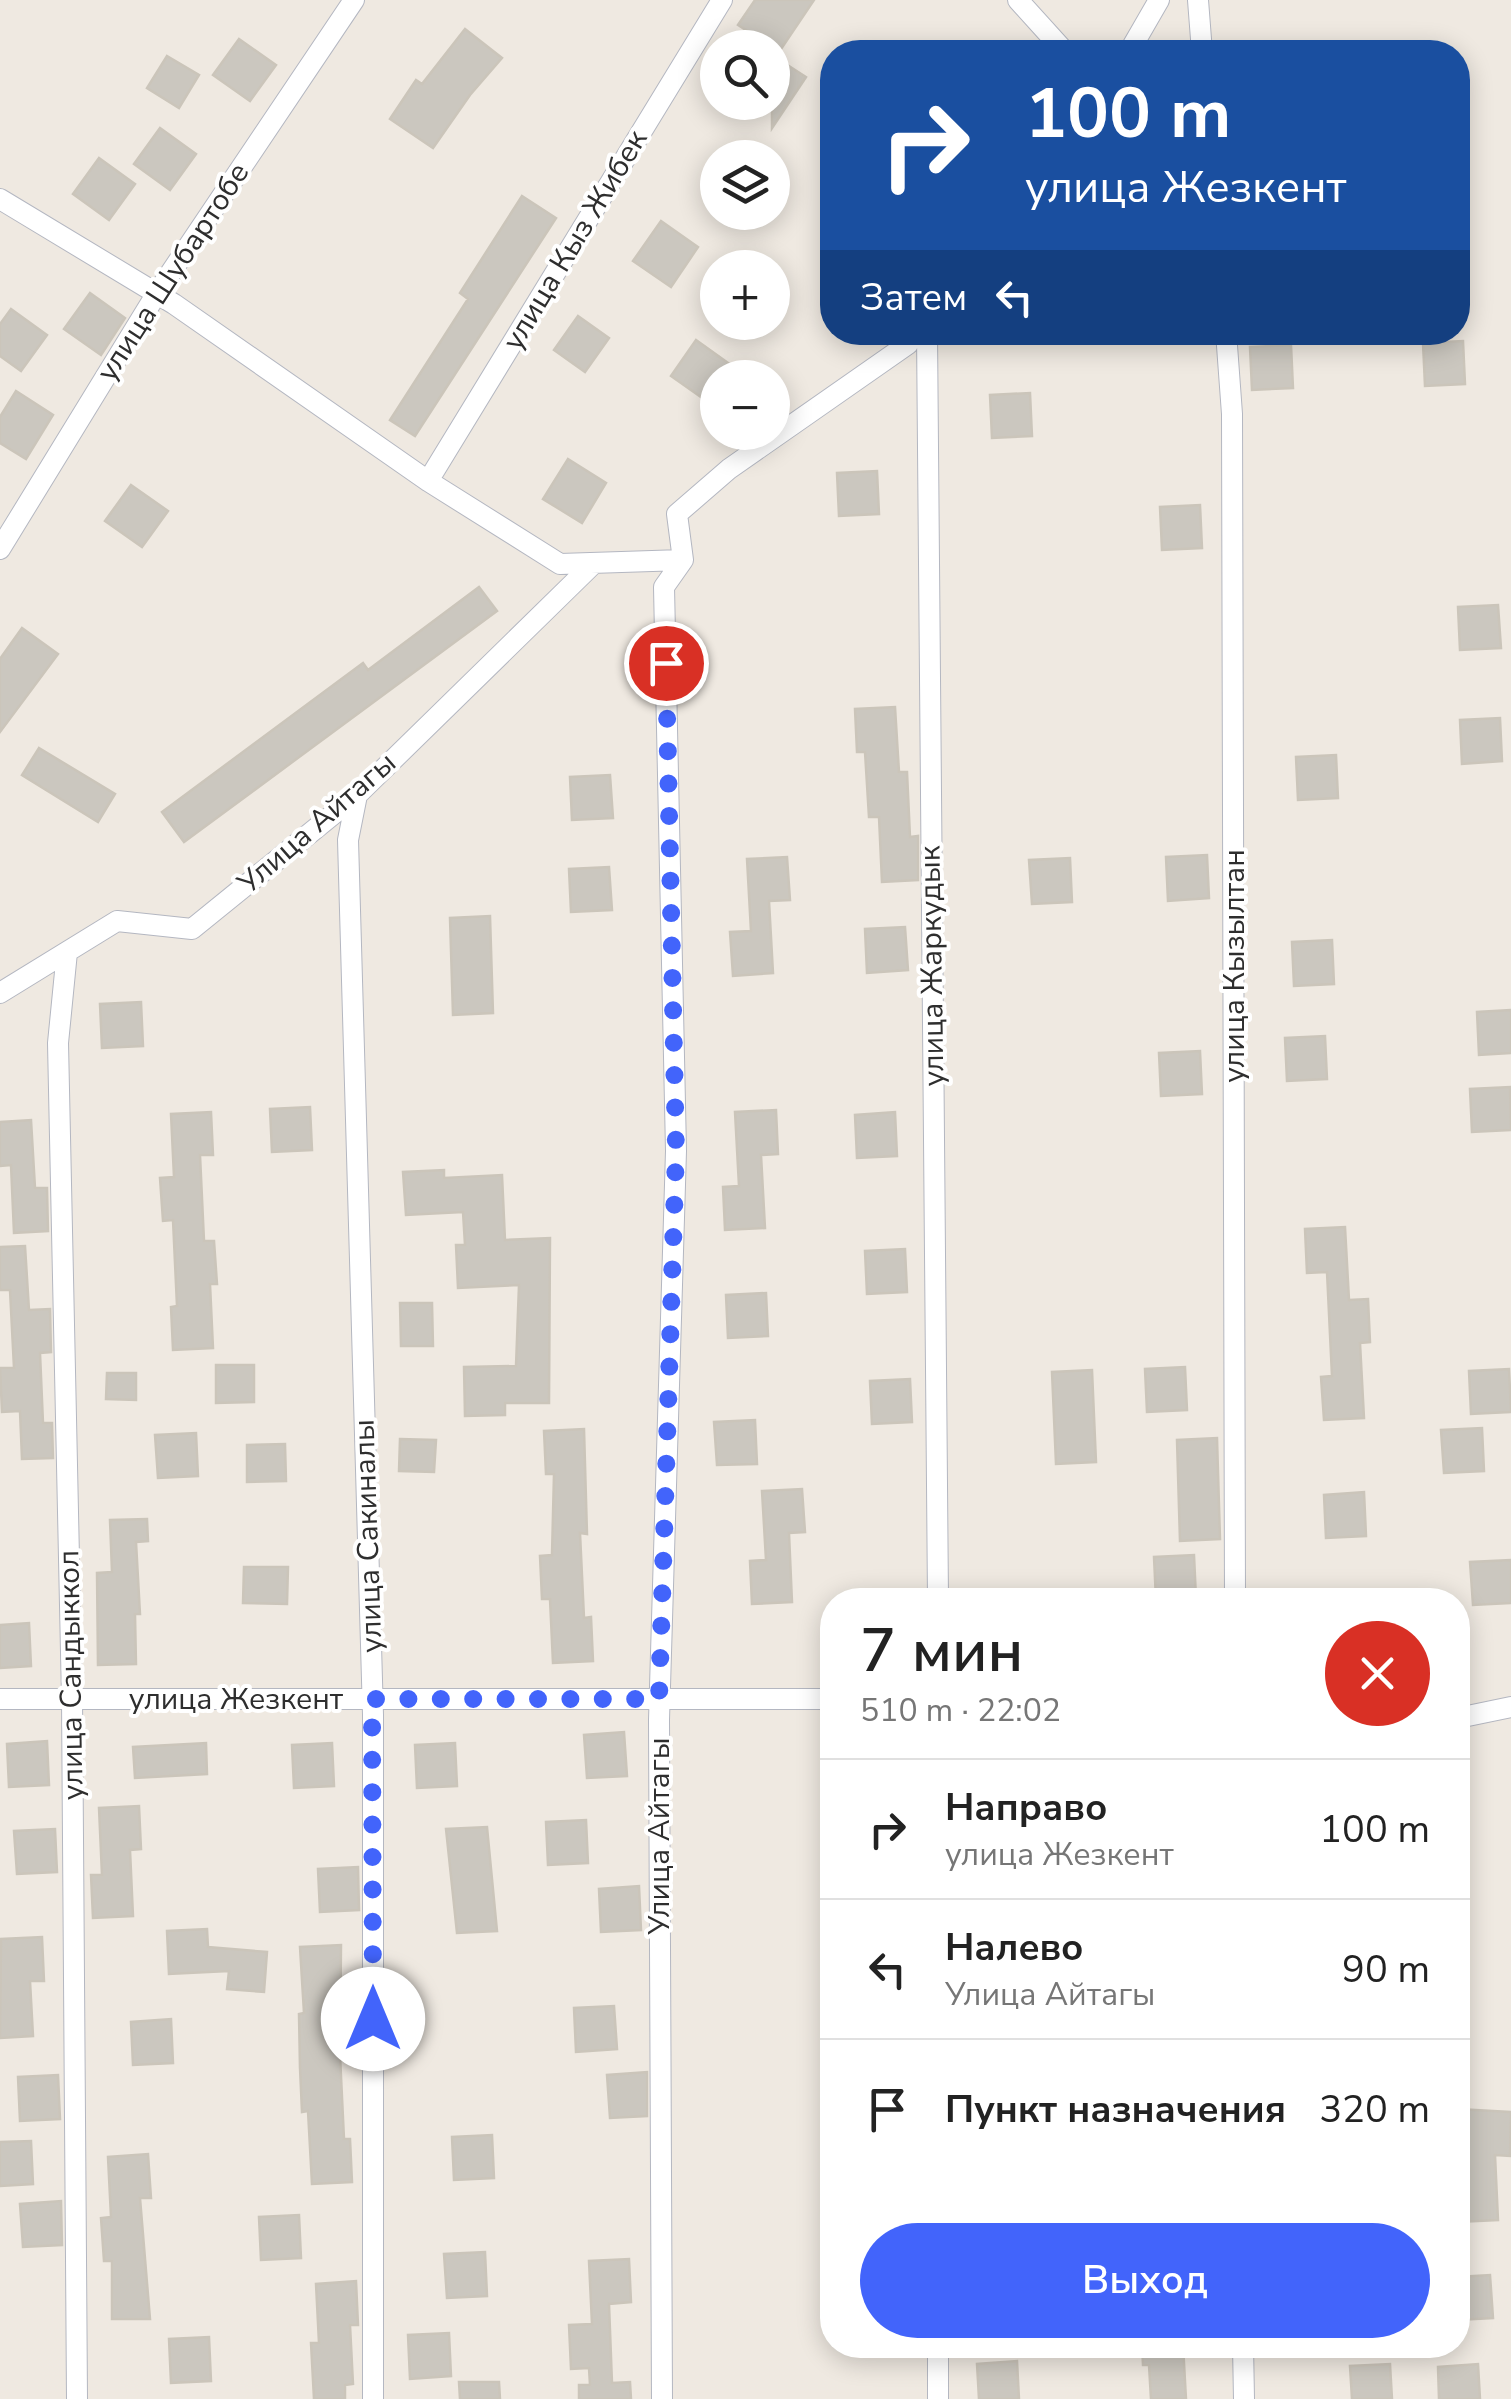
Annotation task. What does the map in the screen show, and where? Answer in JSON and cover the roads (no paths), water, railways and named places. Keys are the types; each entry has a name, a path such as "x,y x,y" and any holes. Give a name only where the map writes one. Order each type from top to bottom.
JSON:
{"street":[{"name":"улица Шубартобе","path":"0,549 156,293 354,0"},
{"name":"улица Кыз Жибек","path":"428,481 722,0"},
{"path":"1018,0 1054,40"},
{"path":"1136,40 1159,0"},
{"path":"1198,0 1201,40"},
{"path":"0,199 156,293 428,481 560,564 591,566 683,560"},
{"name":"Улица Айтагы","path":"662,2399 659,1699 676,1151 664,588 683,560 677,514 729,468 907,345"},
{"name":"улица Жаркудык","path":"926,345 938,1588"},
{"name":"улица Кызылтан","path":"1227,345 1232,433 1236,1588"},
{"name":"Улица Айтагы","path":"0,993 118,921 192,929 357,794 591,566"},
{"name":"улица Сакиналы","path":"357,794 348,840 372,1699 373,2399"},
{"name":"улица Сандыккол","path":"67,952 58,1044 72,1699 77,2399"},
{"name":"улица Жезкент","path":"0,1699 820,1698"},
{"path":"1470,1716 1511,1707"},
{"path":"938,2358 938,2399"},
{"path":"1243,2358 1244,2399"}]}
